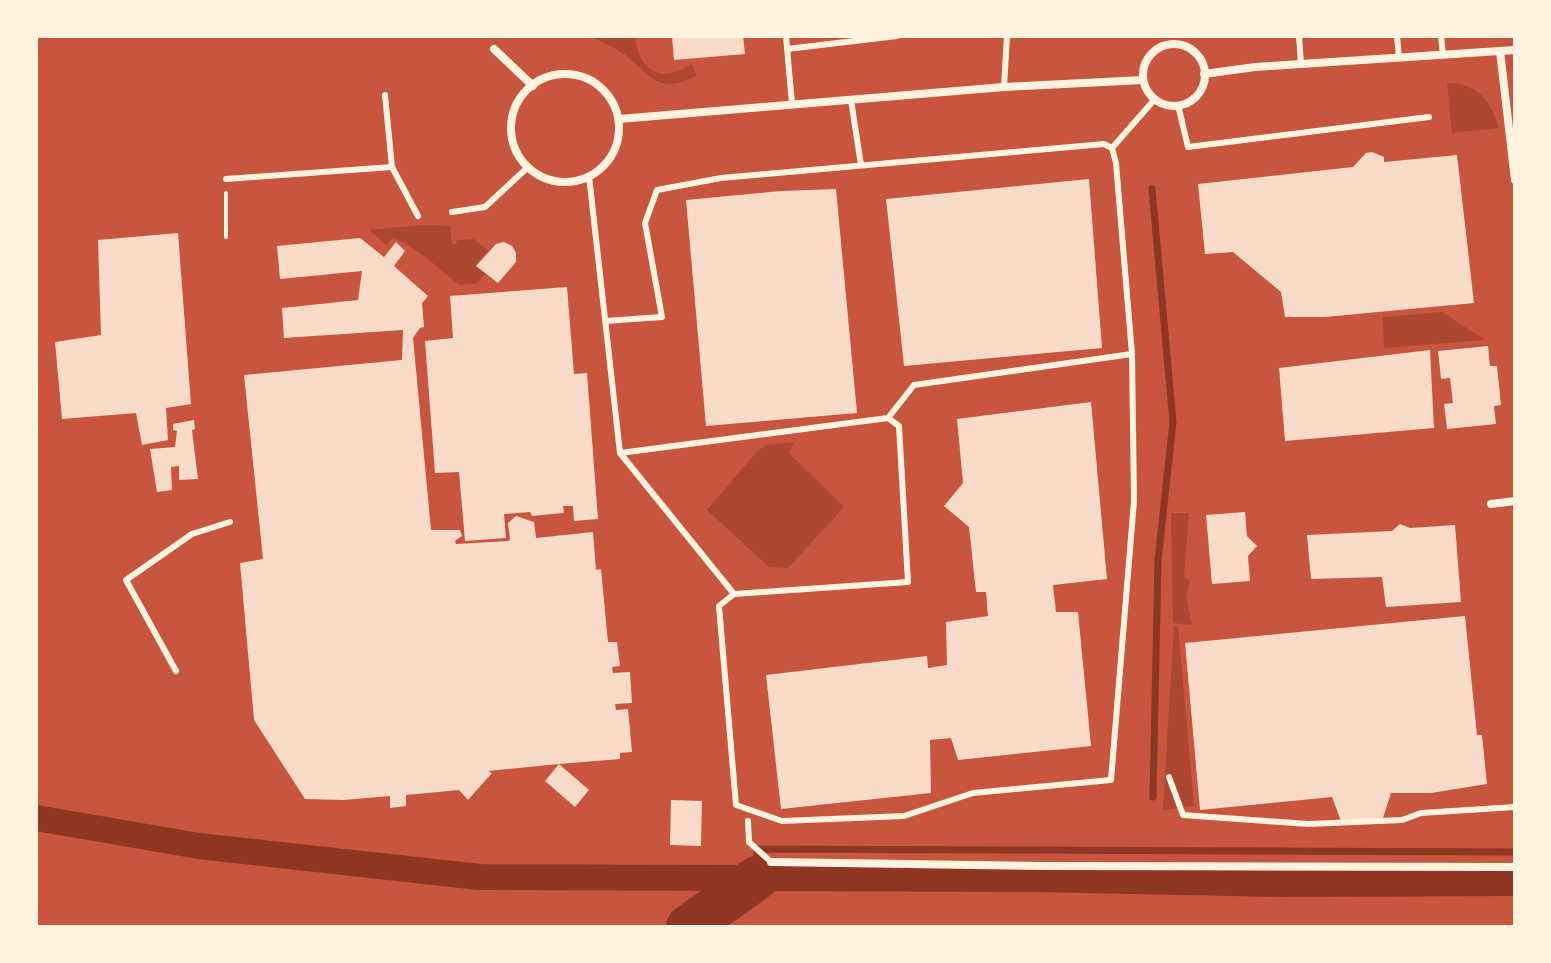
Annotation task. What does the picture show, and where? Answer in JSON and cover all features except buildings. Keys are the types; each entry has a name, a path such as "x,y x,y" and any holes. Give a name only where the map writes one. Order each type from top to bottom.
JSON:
{"street":[{"path":"1163,41 1193,50 1200,58 1204,74 1201,89 1195,97 1178,105 1155,99 1143,80 1146,60 1163,41"},
{"path":"494,49 533,86"},
{"path":"1204,74 1301,64 1515,50"},
{"path":"1500,51 1515,180"},
{"path":"557,74 588,78 609,95 619,119 619,138 609,161 579,181 560,183 543,178 527,168 514,148 510,129 519,99 539,80 557,74"},
{"path":"619,119 1004,87 1143,80"},
{"path":"1491,504 1515,501"},
{"path":"771,862 1515,867"}],"lane":[{"path":"786,36 792,104"},
{"path":"787,49 897,36"},
{"path":"1004,87 1007,36"},
{"path":"1299,36 1301,64"},
{"path":"1397,36 1399,58"},
{"path":"1441,36 1443,55"},
{"path":"385,95 392,167 418,216"},
{"path":"1112,148 1155,99"},
{"path":"851,100 861,165"},
{"path":"1178,105 1188,147 1429,117"},
{"path":"605,321 662,317 645,223 657,190 721,178 861,165 1096,144 1112,148"},
{"path":"620,453 888,418 899,426 908,582 734,594 719,606 736,805 782,821 904,816 973,793 1111,780 1134,501 1132,354 1116,163 1112,148"},
{"path":"226,179 392,167"},
{"path":"452,212 485,207 527,168"},
{"path":"589,176 620,453 734,594"},
{"path":"888,418 914,385 1132,354"},
{"path":"176,671 126,580 192,534 230,522"},
{"path":"1169,777 1183,815 1308,824 1402,820 1421,813 1515,807"},
{"path":"748,821 749,842 771,862"}],"path":[{"path":"226,179 226,237"}],"shaded area":[{"path":"590,36 635,36 641,58 653,71 671,73 692,64 697,76 675,83 659,82 621,52"},
{"path":"1447,83 1467,86 1481,95 1492,109 1499,128 1452,133"},
{"path":"450,226 452,244 456,244 457,240 474,239 488,251 476,264 486,272 478,283 459,285 405,243 393,238 386,245 369,230"},
{"path":"1442,312 1485,340 1384,348 1383,317"},
{"path":"794,442 789,453 844,507 788,568 769,567 707,510 758,450 767,445"},
{"path":"1171,513 1189,513 1184,576 1190,581 1186,597 1192,625 1173,623"},
{"path":"1174,626 1178,627 1194,806 1163,810"}],"waterway":[{"path":"1152,189 1173,422 1158,560 1153,797"},
{"path":"36,818 199,846 479,877 1515,883"},
{"path":"757,878 757,849 1515,852"},
{"path":"688,927 757,878"}]}
